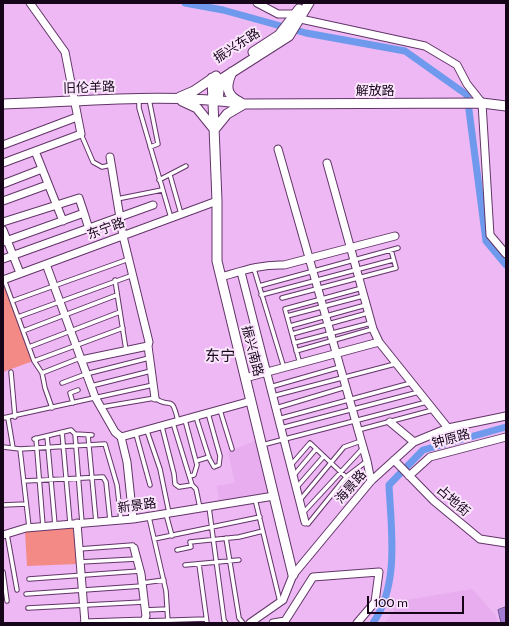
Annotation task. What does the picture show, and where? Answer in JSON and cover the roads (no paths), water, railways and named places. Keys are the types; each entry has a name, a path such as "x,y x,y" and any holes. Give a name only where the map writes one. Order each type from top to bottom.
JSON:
{"street":[{"path":"3,163 81,134 65,52 30,3"},
{"path":"257,3 278,14 296,16 425,46 457,65 467,84 482,104 490,234 506,254"},
{"name":"振兴东路","path":"176,98 194,91 232,72 289,36 296,16 303,3"},
{"name":"振兴东路","path":"216,79 279,35 309,3"},
{"path":"232,72 228,80 228,92 233,98 245,104"},
{"name":"振兴南路","path":"216,79 214,130 217,201 217,261 293,575"},
{"path":"176,98 197,108 214,130 227,114 245,104"},
{"name":"旧伦羊路","path":"3,104 176,98 215,99"},
{"name":"解放路","path":"215,99 245,104 482,104 506,106"},
{"path":"3,145 77,117"},
{"path":"278,149 367,461 371,481"},
{"path":"35,151 47,185 63,221"},
{"path":"111,161 123,236 149,342 149,358 156,398"},
{"path":"326,163 368,313 378,342 448,428"},
{"path":"3,184 42,169"},
{"path":"3,201 47,185"},
{"path":"3,222 79,198 89,229"},
{"name":"东宁路","path":"4,280 217,201"},
{"path":"3,259 153,205"},
{"path":"5,241 84,213"},
{"path":"3,230 5,241 20,274"},
{"path":"221,278 253,267 271,264 284,265 395,236"},
{"path":"46,264 95,397 115,432 120,437 127,462 133,519"},
{"path":"241,272 305,522"},
{"path":"245,378 337,355 378,342"},
{"path":"81,359 148,346"},
{"path":"120,437 147,431 251,401"},
{"name":"海景路","path":"250,623 283,600 293,575 371,481 414,442 448,428 506,416"},
{"path":"390,422 414,442"},
{"name":"钟原路","path":"405,472 430,457 506,436"},
{"name":"占地街","path":"394,460 405,472 480,540 506,543"},
{"name":"新景路","path":"5,535 29,528 76,523 110,522 149,517 274,496"},
{"path":"76,523 84,605 84,623 140,622 145,610 140,571 134,548"},
{"path":"274,623 285,621 312,577 379,572 375,602 357,623"}],"lane":[{"path":"149,99 158,144 150,147"},
{"path":"139,100 139,108 171,218"},
{"path":"81,134 93,162 102,167 111,161"},
{"path":"159,180 186,166"},
{"path":"170,175 182,214"},
{"path":"117,199 162,190"},
{"path":"259,286 398,248"},
{"path":"282,298 396,268 391,250"},
{"path":"12,302 129,259"},
{"path":"261,295 393,260"},
{"path":"253,267 285,369"},
{"path":"18,317 115,280 133,275"},
{"path":"4,280 34,361 42,373 45,388 52,408"},
{"path":"115,280 126,350"},
{"path":"287,316 362,288"},
{"path":"23,332 118,295"},
{"path":"300,365 285,309 364,296"},
{"path":"290,326 325,315 366,305"},
{"path":"29,347 120,312"},
{"path":"292,334 368,313"},
{"path":"294,343 372,326"},
{"path":"296,351 331,336 372,326"},
{"path":"34,361 123,328"},
{"path":"62,383 86,374 149,358"},
{"path":"42,373 81,359"},
{"path":"273,396 343,376 396,364"},
{"path":"270,387 340,367"},
{"path":"91,386 151,370"},
{"path":"11,372 15,417"},
{"path":"278,419 411,383"},
{"path":"3,418 15,417 95,397 153,385"},
{"path":"276,408 346,387"},
{"path":"73,403 70,393 78,390"},
{"path":"281,428 352,408 419,392"},
{"path":"101,408 156,398 160,401 174,405 192,485 196,489 200,508"},
{"path":"261,445 426,402"},
{"path":"220,410 232,448"},
{"path":"358,430 433,410"},
{"path":"196,417 209,457 214,467 218,465 220,456 208,413"},
{"path":"8,418 13,448"},
{"path":"179,422 197,465 194,475 190,476"},
{"path":"162,426 176,484 179,487 192,485"},
{"path":"43,526 40,480 35,439 71,430 75,434 90,435 89,445 96,522"},
{"path":"147,431 160,469 172,536"},
{"path":"62,432 66,478 76,523"},
{"path":"75,434 78,477 76,523"},
{"path":"136,434 150,485"},
{"path":"47,436 55,525"},
{"path":"290,466 310,443 346,477"},
{"path":"3,447 20,449 105,444 117,484 121,520"},
{"path":"299,501 344,447 362,444"},
{"path":"302,513 341,472 362,444"},
{"path":"20,449 29,528"},
{"path":"293,476 316,449"},
{"path":"296,488 324,456"},
{"path":"196,461 209,457"},
{"path":"305,522 308,524 346,477 367,461"},
{"path":"24,481 102,476 106,479 110,522"},
{"path":"255,499 280,602"},
{"path":"3,505 26,504"},
{"path":"209,507 224,620 226,623"},
{"path":"149,517 164,580 168,622"},
{"path":"154,540 212,526 260,517"},
{"path":"177,550 191,547 190,542 213,540 263,531"},
{"path":"5,535 17,590"},
{"path":"226,538 239,618 243,623"},
{"path":"79,549 133,545 134,548"},
{"path":"80,562 137,559"},
{"path":"186,565 239,560"},
{"path":"140,622 206,621 200,564"},
{"path":"29,579 140,571"},
{"path":"3,572 7,601"},
{"path":"26,594 142,584 164,580"},
{"path":"28,608 144,602"},
{"path":"145,610 167,609"}],"waterway":[{"path":"185,3 223,10 306,33 405,51 467,95 486,241 506,265"},
{"path":"373,623 382,608 390,574 392,538 389,485 423,450 506,427"}],"district":[{"name":"东宁","path":"220,357"}]}
